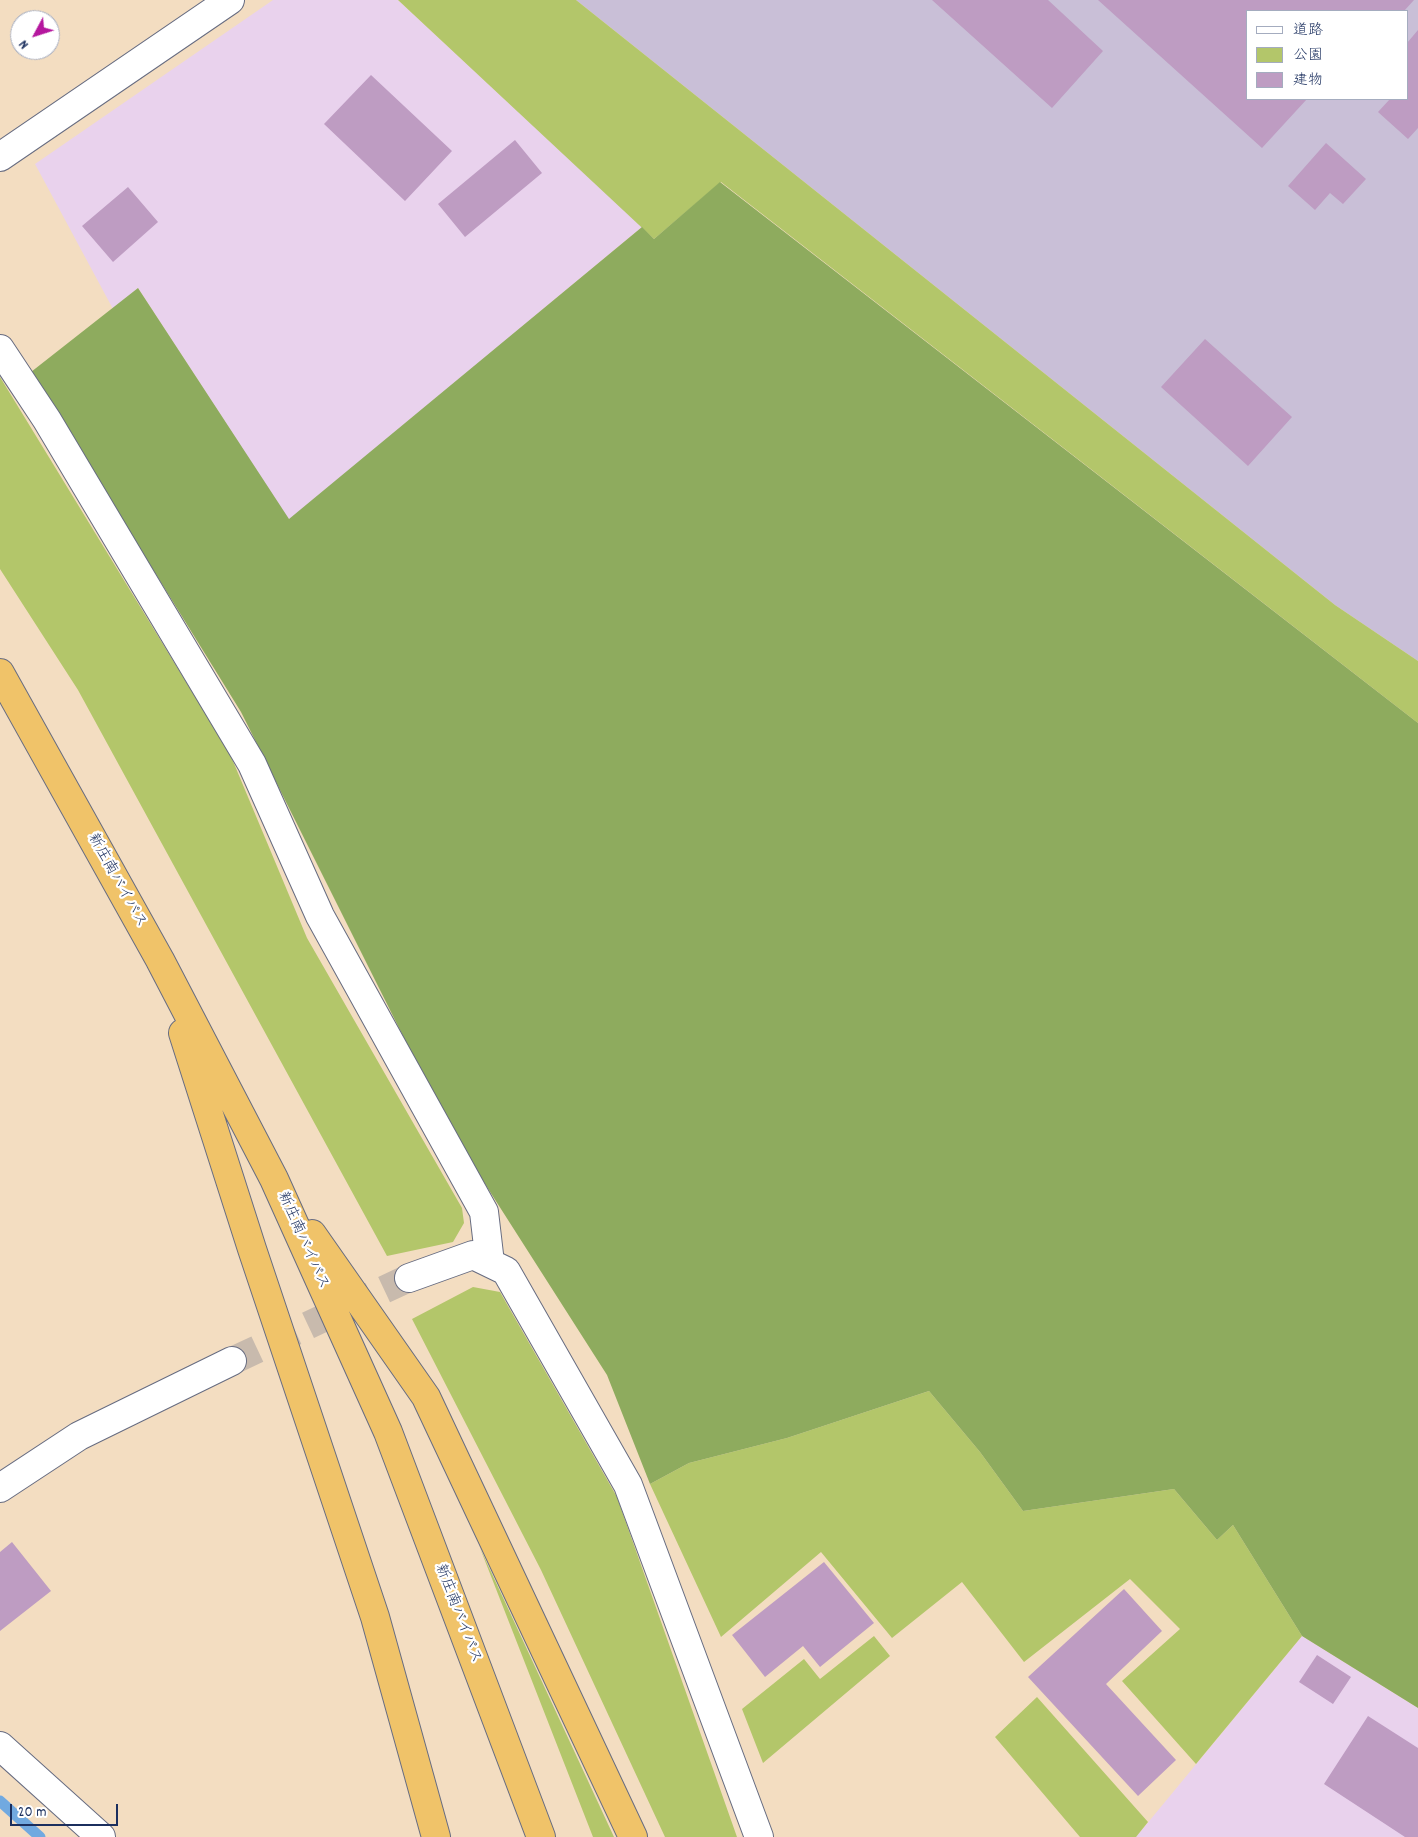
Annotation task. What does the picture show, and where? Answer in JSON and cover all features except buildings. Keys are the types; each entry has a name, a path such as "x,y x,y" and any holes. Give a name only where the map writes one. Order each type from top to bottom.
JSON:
{"highway":[{"name":"新庄南バイパス","path":"0,673 160,960 274,1179 388,1432 541,1837"},
{"path":"160,960 252,1249 375,1617 436,1837"},
{"path":"274,1179 426,1397 634,1837"}],"street":[{"path":"0,157 230,0"},
{"path":"0,349 47,420 252,764 320,916 484,1212 490,1263"},
{"path":"409,1278 473,1255 506,1271 628,1485 759,1837"},
{"path":"0,1488 79,1436 232,1362"},
{"path":"0,1746 101,1837"}],"shaded area":[{"path":"273,0 398,0 642,227 289,520 138,288 113,309 35,164"},
{"path":"576,0 1418,0 1418,661 1335,605"},
{"path":"1302,1636 1418,1708 1418,1837 1136,1837"}],"green space":[{"path":"398,0 576,0 1335,605 1418,661 1418,723 721,182 654,239"},
{"path":"720,182 1418,723 1418,1708 1302,1636 1233,1525 1217,1540 1174,1489 1023,1511 980,1452 929,1391 787,1438 689,1463 650,1484 607,1375 448,1126 241,712 31,372 138,288 289,519 642,227 654,239"},
{"path":"0,377 230,754 307,938 462,1208 464,1223 453,1242 387,1256 78,690 0,569"},
{"path":"473,1287 500,1292 617,1497 737,1837 665,1837 541,1570 412,1319"},
{"path":"929,1391 980,1452 1023,1511 1174,1489 1217,1540 1233,1525 1302,1636 1196,1764 1122,1681 1180,1629 1130,1579 1024,1662 962,1582 892,1638 821,1552 721,1637 650,1484 689,1463 787,1438"},
{"path":"480,1548 614,1837 593,1837"},
{"path":"874,1636 890,1656 763,1763 742,1709 804,1659 820,1679"},
{"path":"1037,1697 1148,1822 1136,1837 1080,1837 995,1737"}],"waterway":[{"path":"0,1801 40,1837"}],"tunnel":[{"path":"232,1361 409,1278"}]}
